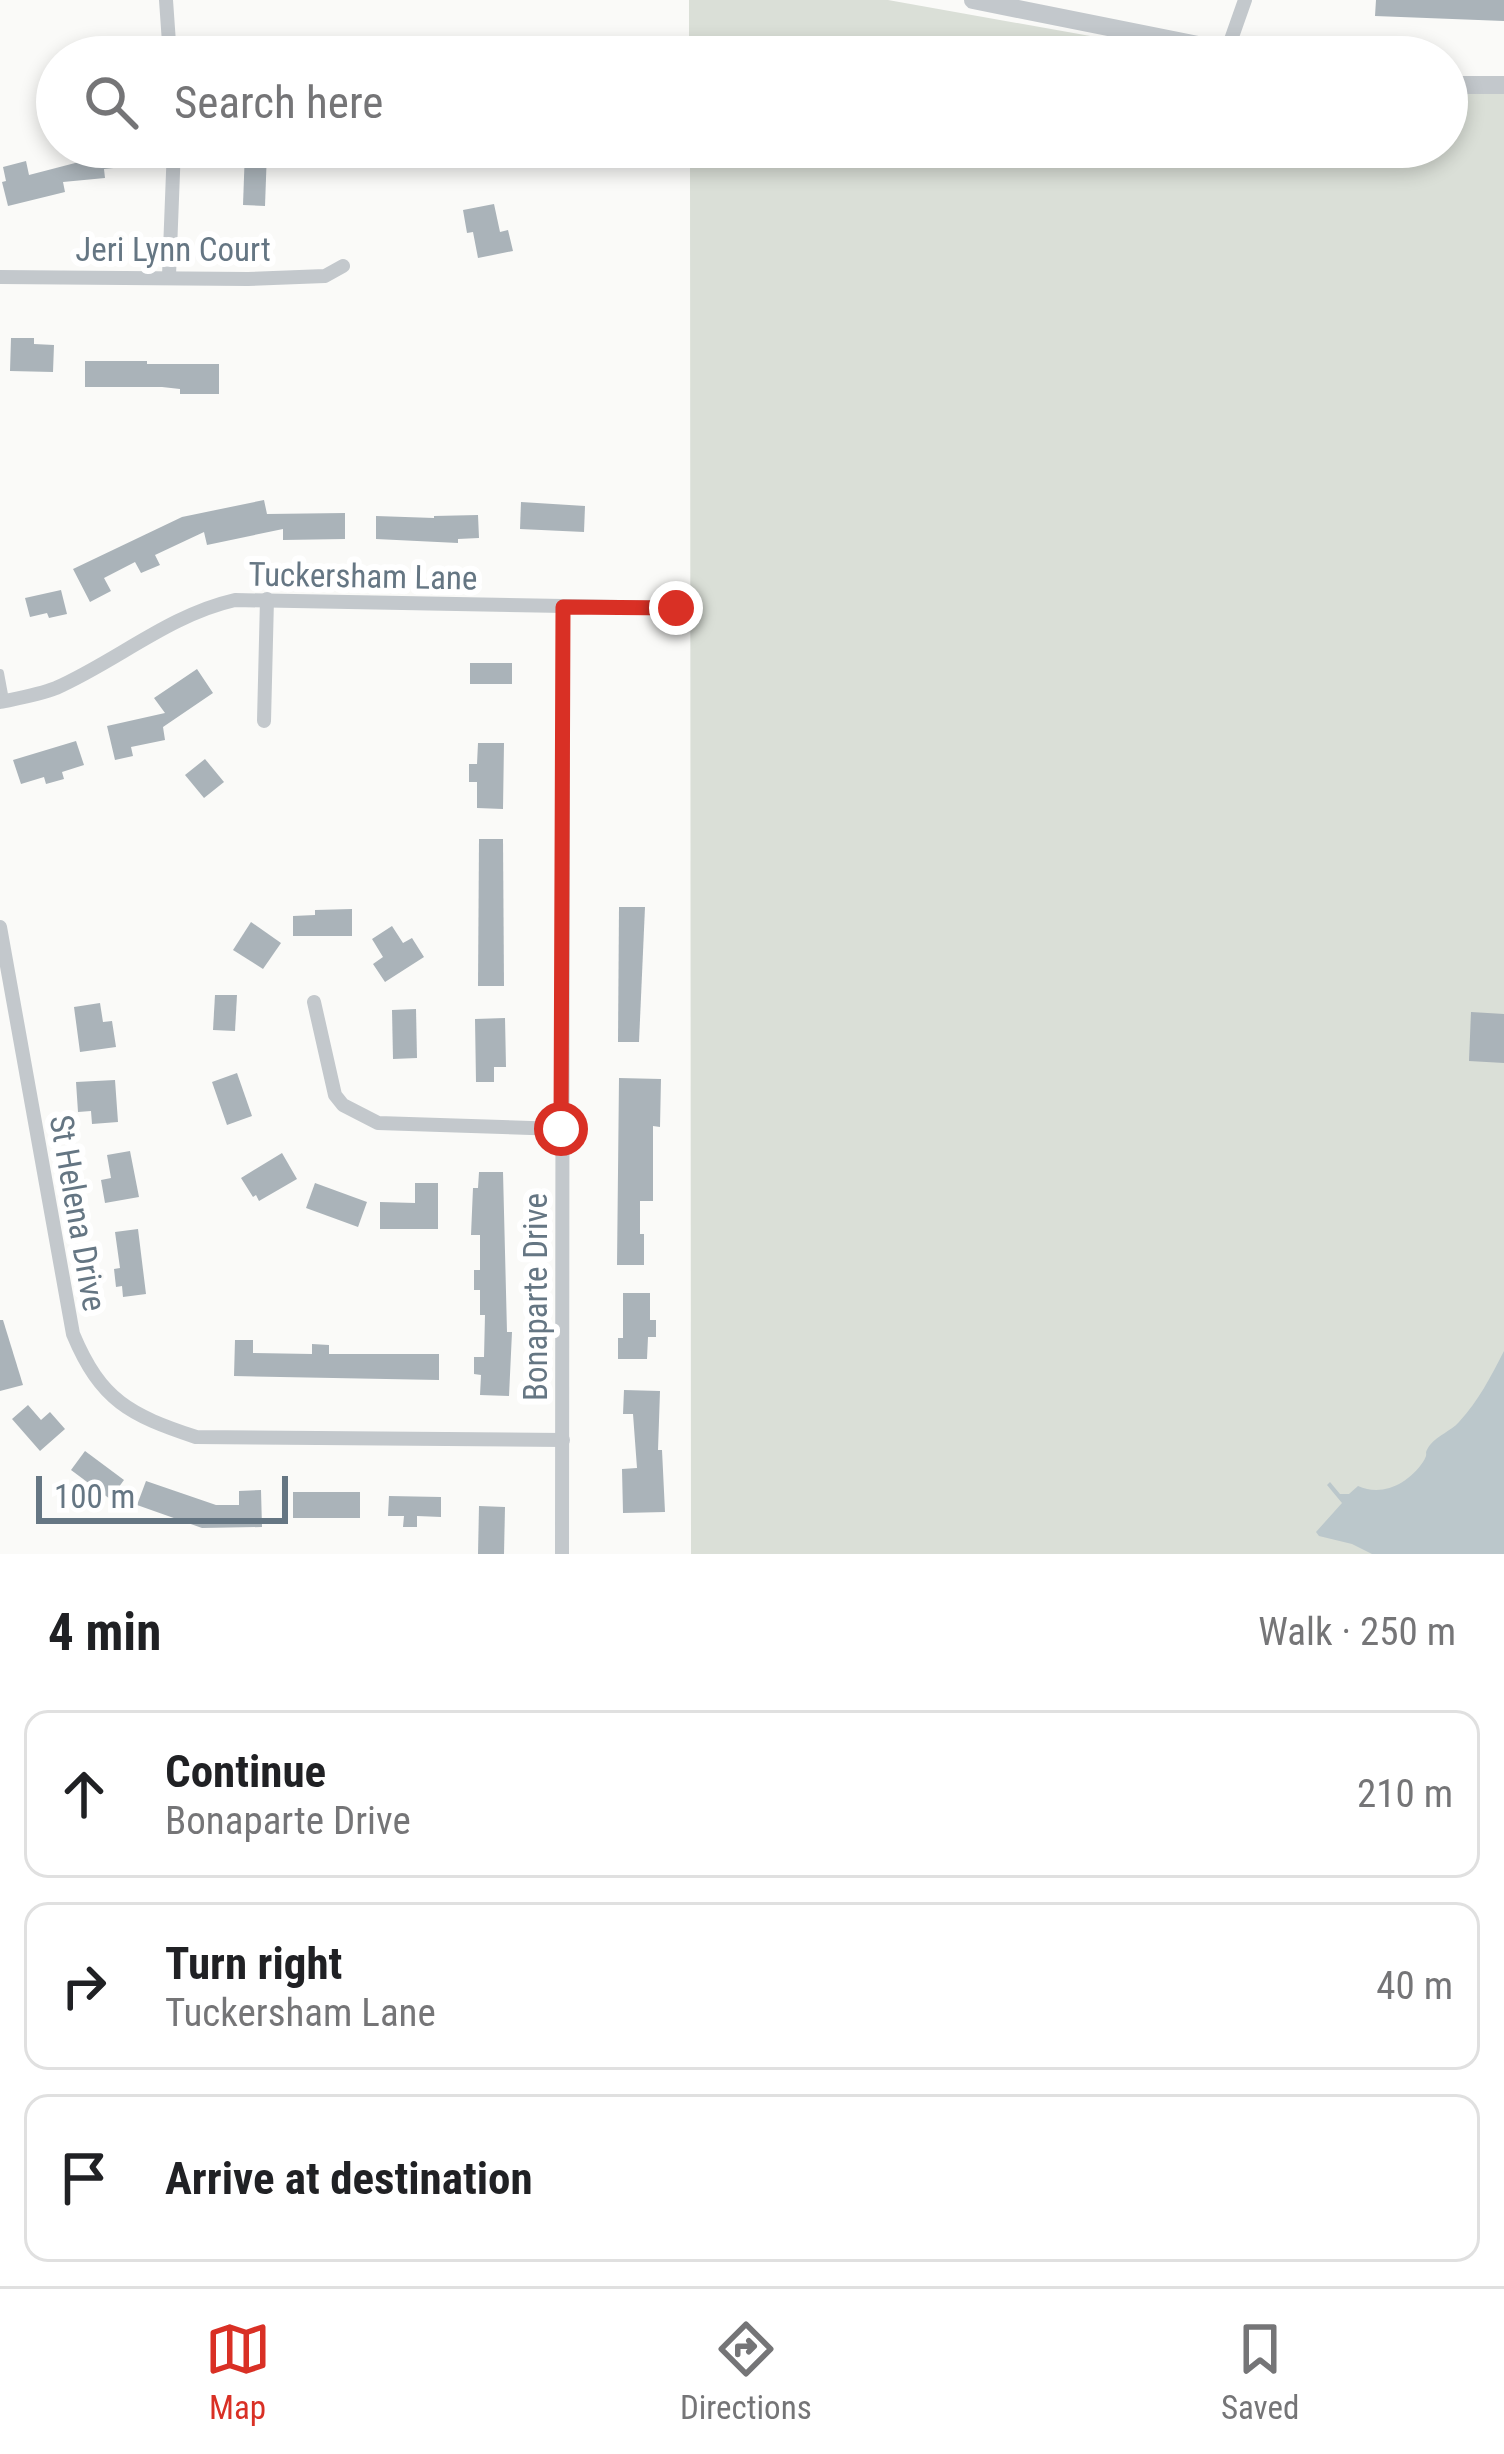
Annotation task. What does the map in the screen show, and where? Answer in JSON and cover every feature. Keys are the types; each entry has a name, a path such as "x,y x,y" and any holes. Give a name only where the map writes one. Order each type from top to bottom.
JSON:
{"street":[{"path":"166,0 169,36"},
{"path":"973,0 1152,36"},
{"path":"1232,36 1245,0"},
{"path":"1468,85 1504,85"},
{"path":"169,276 172,168"},
{"name":"Jeri Lynn Court","path":"0,277 248,279 326,276 343,266"},
{"path":"264,721 267,599"},
{"name":"Tuckersham Lane","path":"3,702 54,688 206,606 236,600 676,608"},
{"name":"Bonaparte Drive","path":"562,1554 563,607"},
{"name":"St Helena Drive","path":"0,927 73,1334 82,1356 109,1394 147,1420 196,1437 563,1440"},
{"path":"314,1002 335,1095 343,1105 378,1124 561,1129"}],"lane":[{"path":"0,674 3,702"}],"shaded area":[{"path":"689,0 888,0 1090,36 689,36"},
{"path":"1468,90 1504,91 1504,1554 691,1554 690,168 1468,168"},
{"path":"1504,1351 1504,1554 1372,1554 1319,1536 1316,1532 1342,1503 1327,1485 1330,1482 1340,1494 1349,1494 1358,1486 1385,1489 1410,1477 1430,1445 1472,1405"}],"building":[{"path":"1376,0 1504,0 1504,21 1375,16"},
{"path":"26,161 29,175 56,168 114,168 104,169 105,178 63,182 65,192 8,206 3,167"},
{"path":"244,168 266,168 265,206 243,205"},
{"path":"494,204 500,232 508,230 513,251 478,258 463,210"},
{"path":"11,338 34,338 34,344 54,345 53,372 10,371"},
{"path":"85,361 219,364 219,394 180,394 180,389 162,387 85,387"},
{"path":"264,500 267,514 345,513 345,539 283,540 283,529 207,545 204,532 155,555 160,565 141,573 135,562 104,578 111,591 90,602 73,569 182,517"},
{"path":"521,502 585,506 584,532 520,529"},
{"path":"478,515 479,538 458,539 458,543 376,539 376,516"},
{"path":"61,590 67,614 30,617 25,598"},
{"path":"470,663 512,663 512,684 470,684"},
{"path":"197,669 213,693 163,727 165,740 131,747 133,756 115,760 107,726 165,713 154,698"},
{"path":"76,741 84,765 62,772 64,779 46,784 44,777 21,784 13,760"},
{"path":"478,743 504,743 503,809 477,808 477,782 469,782 469,764 477,764"},
{"path":"205,759 224,782 204,798 185,775"},
{"path":"479,839 503,839 504,986 478,986"},
{"path":"619,907 645,907 639,1042 618,1042"},
{"path":"352,909 352,936 293,936 293,916"},
{"path":"251,922 281,943 263,969 233,950"},
{"path":"392,926 403,943 412,938 424,957 385,982 373,964 383,957 372,939"},
{"path":"215,995 237,995 235,1031 213,1030"},
{"path":"100,1003 103,1022 112,1021 116,1047 80,1052 74,1007"},
{"path":"416,1009 417,1058 393,1059 392,1010"},
{"path":"1471,1012 1504,1014 1504,1063 1469,1061"},
{"path":"505,1018 506,1067 494,1067 494,1082 476,1082 475,1019"},
{"path":"237,1073 252,1116 227,1125 212,1082"},
{"path":"619,1078 661,1079 660,1127 653,1126 653,1201 640,1201 644,1265 617,1265"},
{"path":"115,1080 118,1122 92,1124 91,1111 78,1112 76,1082"},
{"path":"130,1151 139,1197 105,1203 101,1180 111,1178 107,1155"},
{"path":"282,1153 297,1179 259,1201 241,1178"},
{"path":"479,1172 503,1172 507,1332 512,1332 509,1396 480,1395 481,1375 474,1374 474,1357 484,1357 485,1315 480,1315 480,1290 474,1290 474,1270 480,1270 480,1235 471,1235 473,1188 478,1188"},
{"path":"315,1183 367,1202 358,1227 306,1208"},
{"path":"415,1183 438,1183 438,1229 380,1229 380,1202 415,1203"},
{"path":"138,1229 146,1294 123,1297 122,1286 116,1287 114,1269 120,1268 115,1232"},
{"path":"623,1293 650,1293 650,1320 656,1320 656,1337 648,1337 647,1359 618,1359"},
{"path":"0,1320 23,1385 0,1391"},
{"path":"235,1340 253,1340 253,1353 312,1354 312,1344 329,1345 329,1354 439,1354 439,1380 234,1376"},
{"path":"624,1390 660,1391 658,1450 662,1450 665,1512 623,1513 622,1469 637,1468 633,1414 623,1414"},
{"path":"28,1405 41,1420 50,1412 65,1429 40,1451 12,1419"},
{"path":"85,1451 124,1480 110,1499 71,1470"},
{"path":"146,1481 216,1505 239,1505 239,1491 261,1490 262,1527 202,1528 137,1505"},
{"path":"293,1492 360,1492 360,1518 293,1518"},
{"path":"389,1496 441,1497 441,1517 417,1516 417,1527 403,1527 404,1516 388,1516"},
{"path":"479,1506 505,1507 504,1554 478,1554"}],"route":[{"path":"561,1129 563,607 676,608"}]}
